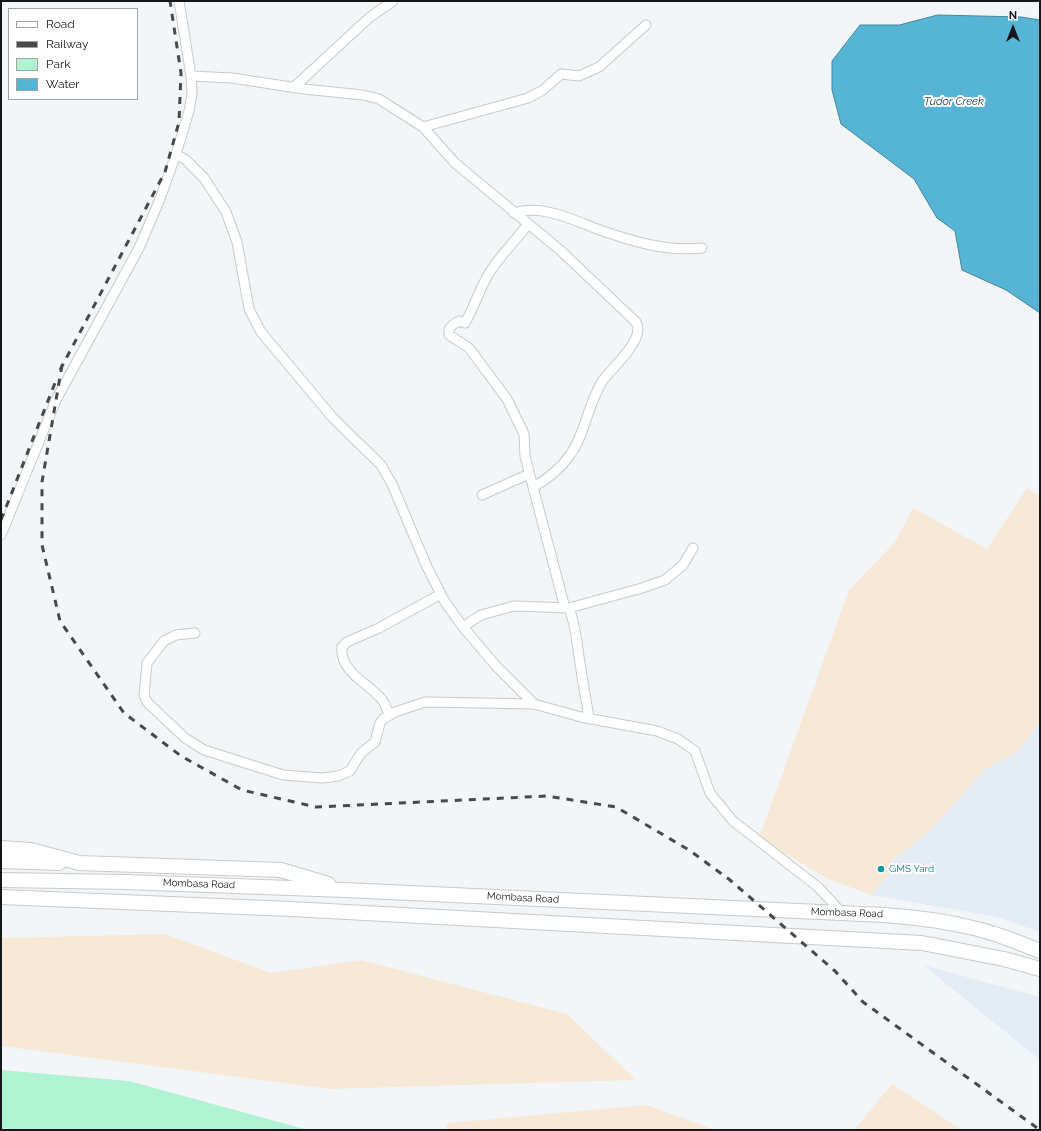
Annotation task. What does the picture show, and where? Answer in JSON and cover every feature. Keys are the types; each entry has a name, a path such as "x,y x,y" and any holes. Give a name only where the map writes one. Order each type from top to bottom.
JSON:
{"highway":[{"path":"1,848 31,850 79,863"},
{"path":"1,861 281,870 345,890"},
{"name":"Mombasa Road","path":"1,880 125,882 345,890 918,918 964,926 1004,937 1040,951"},
{"name":"Mombasa Road","path":"1,897 291,908 922,943 1004,959 1040,969"}],"street":[{"path":"1,535 4,521 56,400 139,248 160,199 176,154 189,111 192,76 179,1"},
{"path":"294,87 370,17 393,1"},
{"path":"423,127 528,98 543,90 561,74 566,73 575,76 584,75 605,63 646,25"},
{"path":"192,76 232,78 372,96 398,109 423,127 455,163 572,260 588,279 636,322 638,330 636,337 628,351 607,376 597,391 571,454 558,469 533,486"},
{"path":"176,154 186,160 204,178 226,212 237,242 249,309 261,332 337,423 381,465 390,479 427,567 441,594 463,627 496,666 534,704"},
{"path":"514,213 531,210 544,211 620,236 658,246 686,250 702,248"},
{"path":"528,224 516,240 505,251 488,275 465,323 459,320 451,326 449,335 469,348 506,399 524,434 529,474 567,608 576,630 579,661 589,719"},
{"path":"482,495 529,474"},
{"path":"463,627 481,615 514,606 567,608 665,580 682,564 693,548"},
{"path":"389,715 381,699 362,682 346,664 342,655 342,648 347,642 379,628 441,594"},
{"path":"195,633 173,636 157,649 145,667 144,695 147,702 185,738 204,750 283,775 332,777 350,771 362,753 376,742 380,723 389,715 411,706 432,701 534,704 589,719 657,732 678,739 689,746 698,755 710,793 733,821 818,887 843,914"}],"shaded area":[{"path":"1027,488 1040,496 1040,722 1017,752 986,768 928,832 891,861 893,870 871,895 826,878 759,838 849,590 895,542 913,508 987,549"},
{"path":"1040,722 1040,932 997,917 871,895 893,870 891,861 928,832 986,768 1017,752"},
{"path":"165,934 271,973 361,960 567,1014 636,1080 330,1089 1,1046 1,938"},
{"path":"923,965 1040,997 1040,1060"},
{"path":"892,1084 962,1130 854,1130"},
{"path":"647,1105 715,1130 446,1130 447,1123"}],"green space":[{"path":"1,1070 129,1081 308,1130 1,1130"}],"water":[{"name":"Tudor Creek","path":"938,15 1021,17 1040,20 1040,313 1006,290 962,270 955,231 937,218 914,179 841,124 832,90 832,61 860,25 899,25"}],"railway":[{"path":"60,370 165,172 179,122 181,73 170,1"},
{"path":"62,365 42,482 42,545 60,621 124,713 181,756 242,790 316,807 547,796 616,807 689,850 730,880 835,971 863,1002 1040,1130"},
{"path":"1,520 55,383"}],"place":[{"name":"GMS Yard","path":"881,869"}]}
